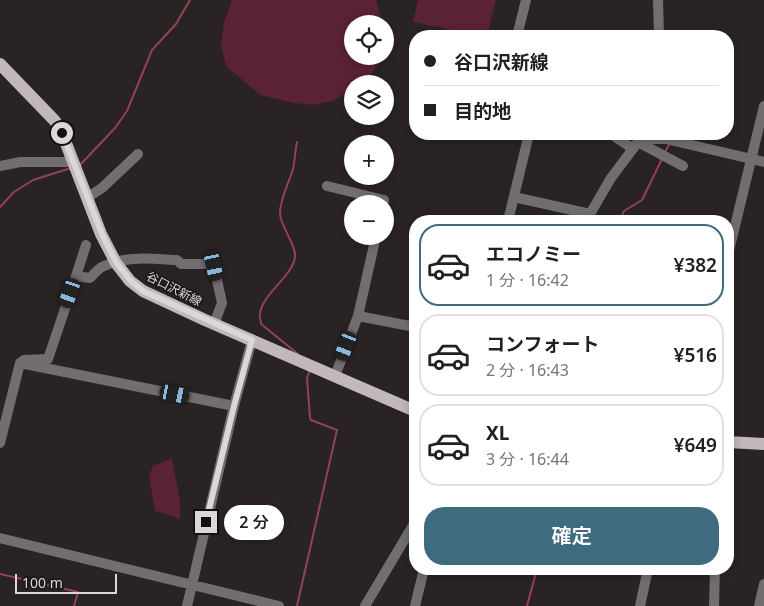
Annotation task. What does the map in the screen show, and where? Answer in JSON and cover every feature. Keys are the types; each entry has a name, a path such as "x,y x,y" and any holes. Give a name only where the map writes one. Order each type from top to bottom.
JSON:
{"main road":[{"name":"谷口沢新線","path":"0,64 55,121 62,133 102,234 116,262 130,280 143,291 214,324 409,408"},
{"path":"734,442 764,444"}],"street":[{"path":"518,30 526,0"},
{"path":"658,0 658,30"},
{"path":"734,230 764,106"},
{"path":"510,215 528,140"},
{"path":"670,140 764,162"},
{"path":"514,197 590,214 611,178 637,141 683,166"},
{"path":"88,197 102,188 138,154"},
{"path":"0,166 20,162 74,162"},
{"path":"327,186 364,195"},
{"path":"0,443 20,363 24,360 48,358 86,245"},
{"path":"335,376 358,316 374,245"},
{"path":"76,276 90,278 101,268 116,262 137,258 177,260 181,264 209,264 214,266 222,303 214,324"},
{"path":"358,316 409,326"},
{"path":"187,606 234,406 252,340"},
{"path":"20,363 234,406"},
{"path":"365,606 409,532"},
{"path":"0,538 280,606"},
{"path":"415,606 423,575"},
{"path":"640,606 647,575"},
{"path":"714,606 715,575"},
{"path":"759,606 764,584"}],"shaded area":[{"path":"232,0 376,0 380,15 344,15 344,65 377,65 370,75 344,75 344,94 333,101 313,105 294,103 260,95 226,66 221,45 224,23"},
{"path":"418,0 496,0 488,30 451,30 413,22"},
{"path":"172,458 179,496 180,519 155,511 149,476 153,466"}],"waterway":[{"path":"80,165 115,128 127,111 152,50 176,24 190,0"},
{"path":"297,142 293,169 280,208 281,219 294,248 295,257 289,271 267,298 260,316 261,324 298,354"},
{"path":"665,152 670,143"},
{"path":"622,215 624,211 642,200 662,159"},
{"path":"0,207 14,192 33,180 71,168"},
{"path":"297,606 337,430 310,418 307,378 310,370"},
{"path":"0,574 78,592 74,606"},
{"path":"527,606 535,575"}],"route":[{"path":"62,133 102,234 116,262 130,280 143,291 252,340 206,522"}]}
